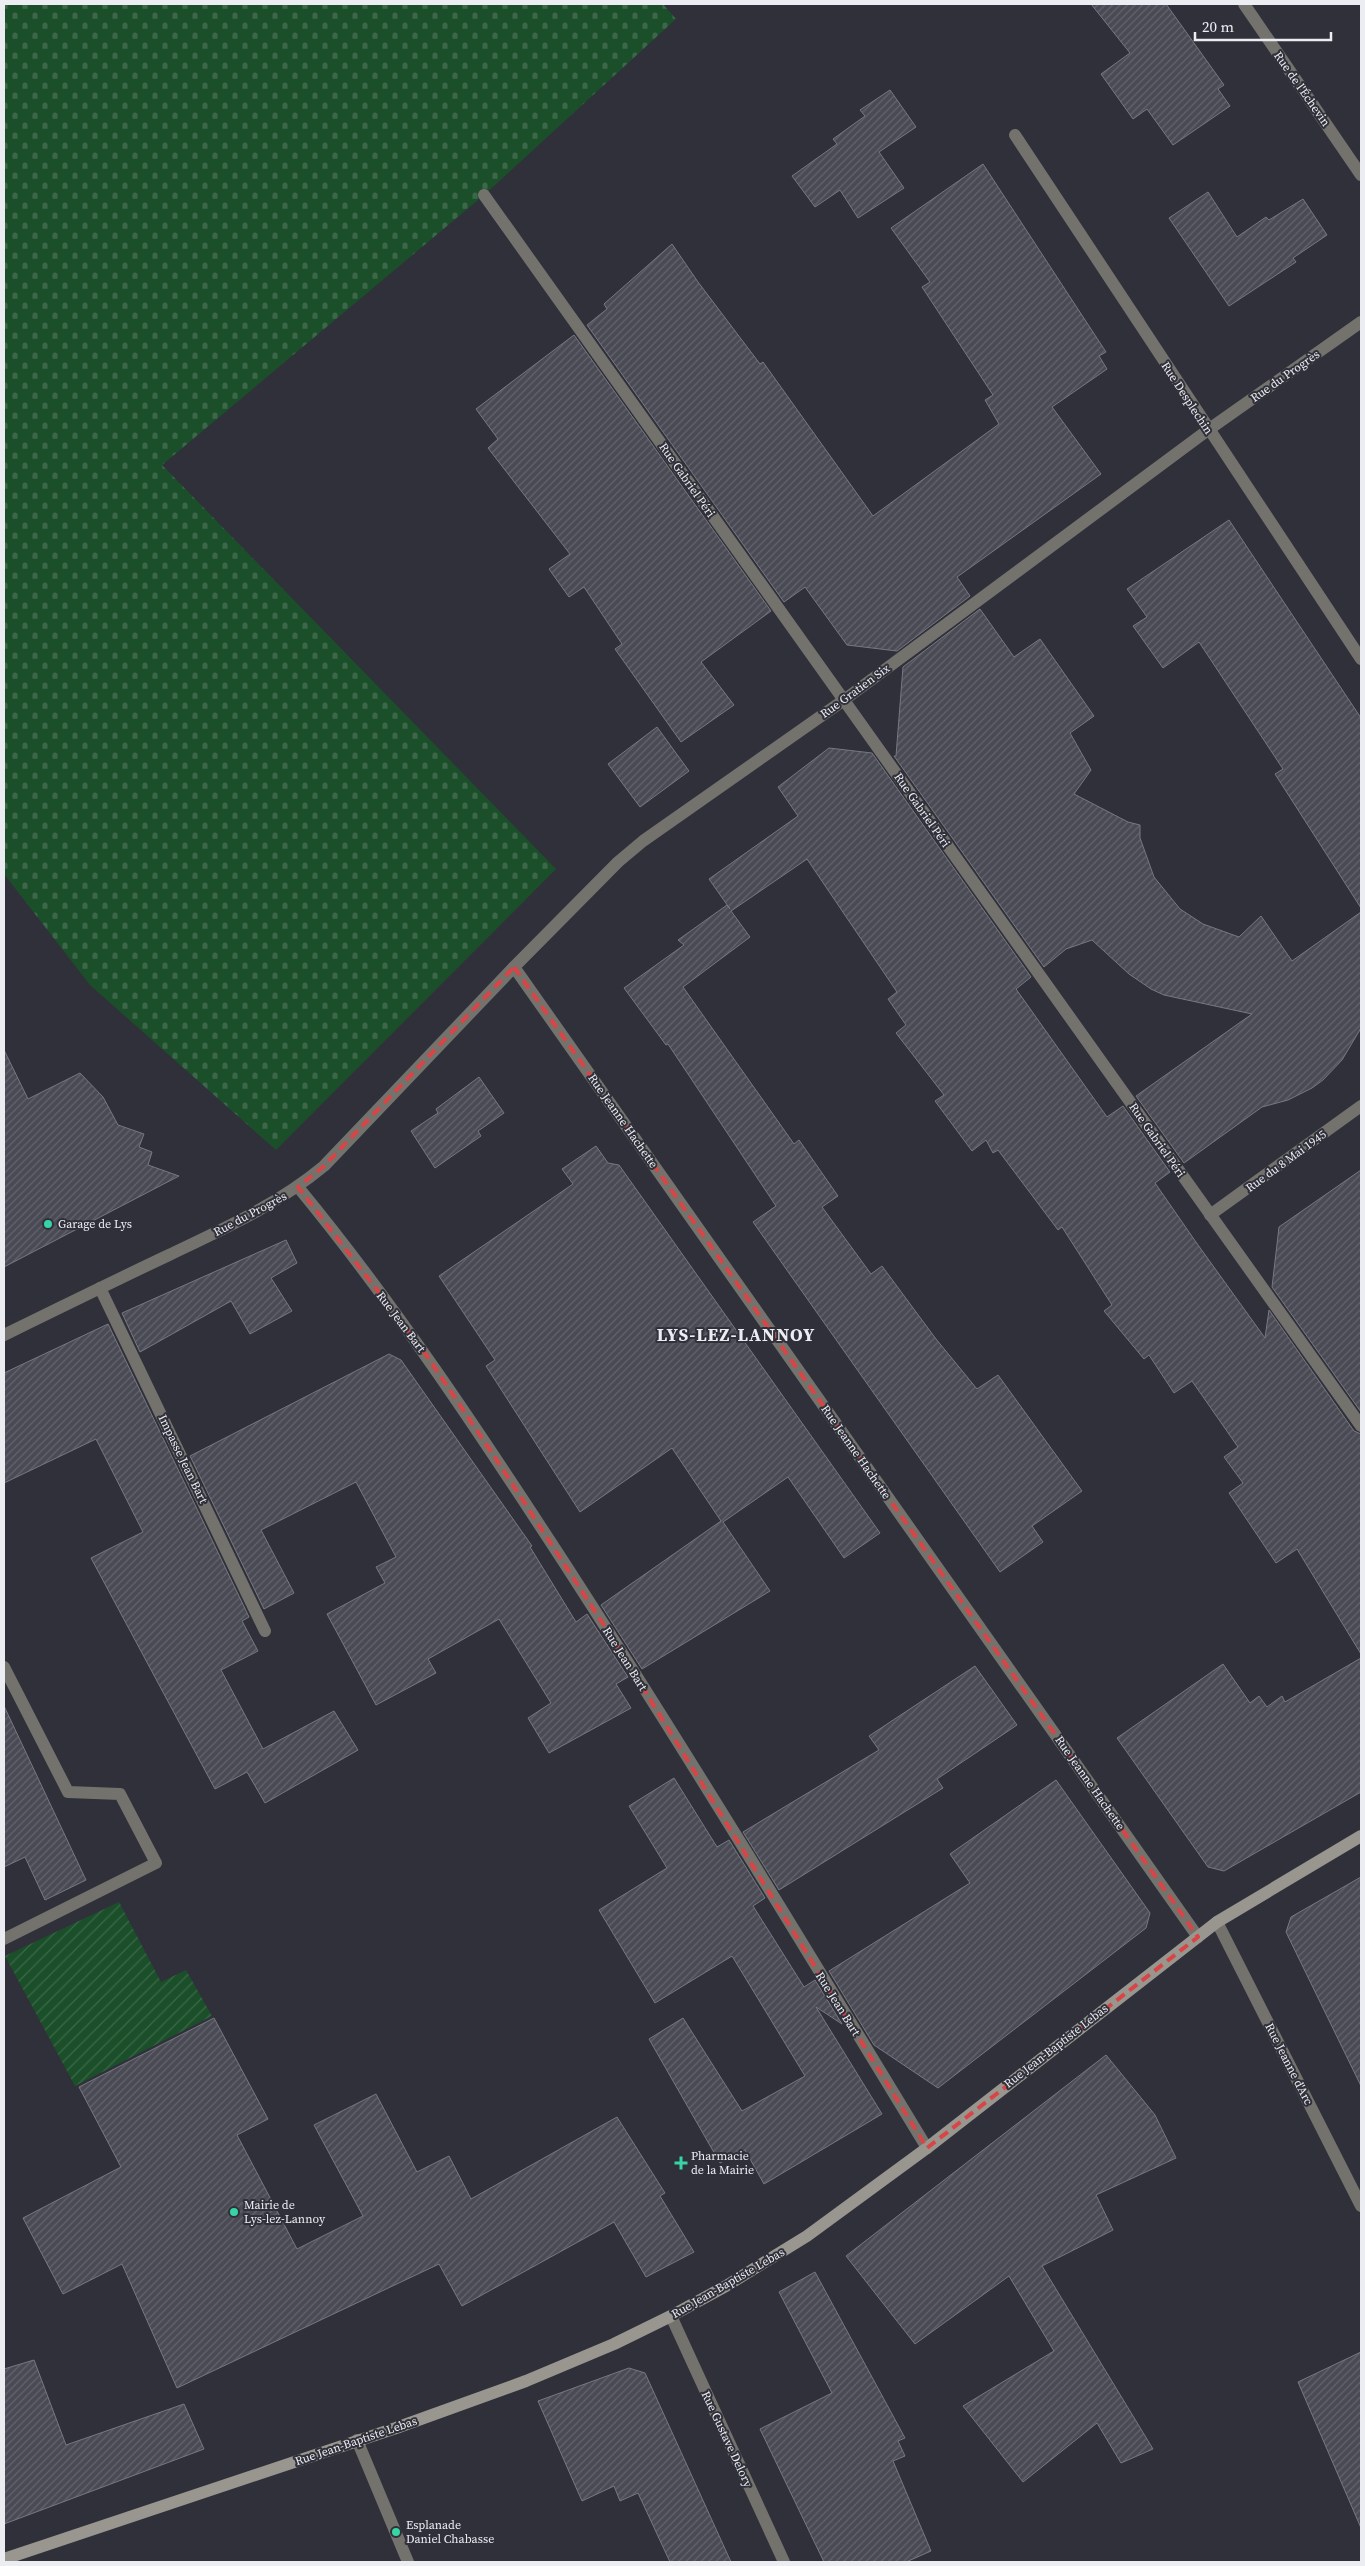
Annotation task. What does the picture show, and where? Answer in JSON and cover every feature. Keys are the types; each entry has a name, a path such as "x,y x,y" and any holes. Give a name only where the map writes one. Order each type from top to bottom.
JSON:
{"street":[{"name":"Rue de l'Échevin","path":"1244,4 1361,175"},
{"name":"Rue Desplechin","path":"1015,135 1361,659"},
{"name":"Rue Gabriel Péri","path":"484,195 1361,1426"},
{"name":"Rue du Progrès","path":"1208,430 1361,322"},
{"name":"Rue Gratien Six","path":"514,967 618,862 643,841 844,700 1208,430"},
{"name":"Rue du Progrès","path":"4,1335 268,1206 298,1187 324,1166 514,967"},
{"name":"Rue Jeanne Hachette","path":"514,967 1198,1937"},
{"name":"Rue du 8 Mai 1945","path":"1210,1215 1361,1106"},
{"name":"Rue Jean Bart","path":"298,1187 423,1350 504,1470 625,1658 927,2148"},
{"name":"Impasse Jean Bart","path":"100,1288 265,1631"},
{"path":"4,1667 68,1792 120,1794 156,1863 4,1939"},
{"name":"Rue Jean-Baptiste Lebas","path":"4,2559 526,2381 614,2344 671,2316 726,2286 807,2236 927,2148 1216,1922 1361,1836"},
{"name":"Rue Jeanne d'Arc","path":"1216,1922 1361,2206"},
{"name":"Rue Gustave Delory","path":"671,2316 784,2562"},
{"path":"357,2440 408,2562"}],"highlighted area":[{"path":"514,967 1198,1937 927,2148 609,1633 498,1462 423,1350 298,1187 324,1166"}],"green space":[{"path":"4,4 663,4 676,19 484,195 162,465 556,869 276,1150 90,985 4,874"},
{"path":"119,1902 161,1982 186,1970 212,2016 75,2086 5,1956"}],"building":[{"path":"1091,4 1166,4 1224,85 1218,89 1230,106 1173,145 1147,109 1133,119 1101,74 1130,53"},
{"path":"890,90 916,127 879,152 904,188 858,218 840,190 815,207 792,176 837,144 833,139 865,116 860,110"},
{"path":"983,164 1106,352 1099,356 1107,369 1052,407 1101,474 957,577 970,596 897,651 847,645 805,587 784,602 587,325 607,309 604,304 672,244 698,282 760,364 763,362 873,516 999,424 985,400 993,395 922,287 930,282 891,228"},
{"path":"1208,192 1237,237 1266,217 1269,220 1303,199 1327,235 1293,258 1296,262 1229,306 1169,218"},
{"path":"574,335 771,611 701,662 734,705 681,742 615,649 622,644 584,587 569,597 549,569 570,554 488,448 498,439 476,409"},
{"path":"1229,520 1361,718 1361,908 1275,774 1283,769 1199,642 1163,668 1133,626 1147,617 1127,589"},
{"path":"980,609 1014,657 1040,639 1094,716 1070,733 1091,770 1074,794 1128,822 1140,825 1140,838 1154,877 1180,909 1203,924 1239,937 1261,916 1292,961 1361,912 1361,1028 1342,1060 1323,1080 1312,1088 1288,1100 1262,1107 1184,1163 1136,1096 1252,1014 1164,995 1151,989 1129,974 1092,940 1066,949 1044,967 894,756 896,756 903,667"},
{"path":"657,727 689,771 640,807 608,764"},
{"path":"829,748 872,753 1031,977 1016,989 1107,1117 1123,1106 1170,1172 1155,1183 1198,1245 1265,1338 1269,1310 1354,1431 1361,1434 1361,1654 1297,1549 1276,1563 1229,1493 1243,1483 1224,1457 1238,1447 1192,1381 1174,1393 1149,1355 1144,1359 1104,1311 1112,1305 1062,1227 1058,1230 998,1150 993,1153 986,1140 972,1151 935,1101 944,1095 896,1033 906,1025 888,999 897,992 807,859 731,911 750,937 683,987 794,1144 799,1140 838,1196 822,1207 871,1274 882,1266 936,1339 977,1389 998,1375 1082,1491 1032,1526 1043,1542 1000,1572 753,1222 776,1206 668,1044 666,1045 624,988 684,945 678,940 727,905 730,909 709,879 798,816 778,787"},
{"path":"4,1050 28,1099 80,1073 103,1097 118,1125 144,1134 139,1147 152,1152 148,1165 179,1176 4,1267"},
{"path":"479,1077 504,1113 478,1131 481,1136 435,1168 411,1131 438,1113 436,1109"},
{"path":"596,1146 608,1163 619,1165 880,1533 844,1558 788,1477 723,1522 770,1591 642,1669 601,1605 721,1521 672,1448 580,1512 486,1366 495,1360 439,1276 573,1184 562,1169"},
{"path":"1361,1170 1361,1412 1272,1287 1279,1227"},
{"path":"286,1240 297,1263 271,1278 292,1311 250,1334 231,1301 140,1352 122,1313"},
{"path":"108,1324 249,1617 242,1621 258,1651 221,1670 263,1749 334,1711 358,1750 265,1803 247,1772 215,1789 91,1558 143,1532 96,1439 4,1483 4,1373"},
{"path":"389,1354 401,1360 532,1546 530,1547 576,1622 587,1614 628,1677 616,1684 631,1708 549,1753 528,1718 551,1703 499,1619 428,1659 436,1673 376,1705 327,1614 385,1583 376,1567 396,1557 356,1482 261,1530 294,1593 264,1609 190,1456"},
{"path":"1361,1658 1361,1792 1224,1871 1208,1867 1117,1738 1223,1664 1250,1703 1259,1696 1267,1707 1282,1696 1285,1702"},
{"path":"975,1666 1017,1725 937,1779 943,1788 779,1890 743,1832 879,1750 869,1736"},
{"path":"4,1706 86,1880 45,1900 25,1857 4,1867"},
{"path":"674,1778 717,1847 729,1840 765,1898 753,1906 804,1987 815,1980 842,2024 816,2007 882,2114 764,2184 745,2150 720,2163 649,2039 683,2018 742,2111 805,2076 732,1956 655,2003 599,1910 667,1868 629,1806"},
{"path":"1056,1780 1150,1913 1146,1928 938,2088 874,2045 829,1971 970,1883 950,1854"},
{"path":"1361,1877 1361,2086 1286,1932 1291,1917"},
{"path":"214,2018 268,2119 237,2135 297,2249 363,2216 314,2125 376,2094 417,2172 449,2156 471,2199 617,2117 665,2193 660,2196 694,2252 646,2277 614,2222 462,2306 439,2264 177,2388 122,2264 63,2294 23,2218 121,2167 79,2087"},
{"path":"1106,2055 1155,2115 1176,2158 1096,2195 1113,2230 1042,2266 1153,2449 1121,2463 1097,2423 1023,2482 963,2406 1054,2351 1009,2276 915,2344 846,2256"},
{"path":"815,2272 905,2438 898,2441 905,2456 893,2461 931,2551 906,2562 824,2562 760,2429 832,2393 779,2292"},
{"path":"1361,2352 1361,2528 1298,2382"},
{"path":"34,2360 66,2445 184,2404 204,2449 4,2524 4,2369"},
{"path":"629,2368 645,2373 731,2562 670,2562 638,2493 620,2501 614,2486 582,2501 538,2401"}],"place":[{"name":"Garage de Lys","path":"48,1224"},
{"name":"Pharmacie de la Mairie","path":"681,2163"},
{"name":"Mairie de Lys-lez-Lannoy","path":"234,2212"},
{"name":"Esplanade Daniel Chabasse","path":"396,2532"}],"district":[{"name":"LYS-LEZ-LANNOY","path":"736,1334"}]}
